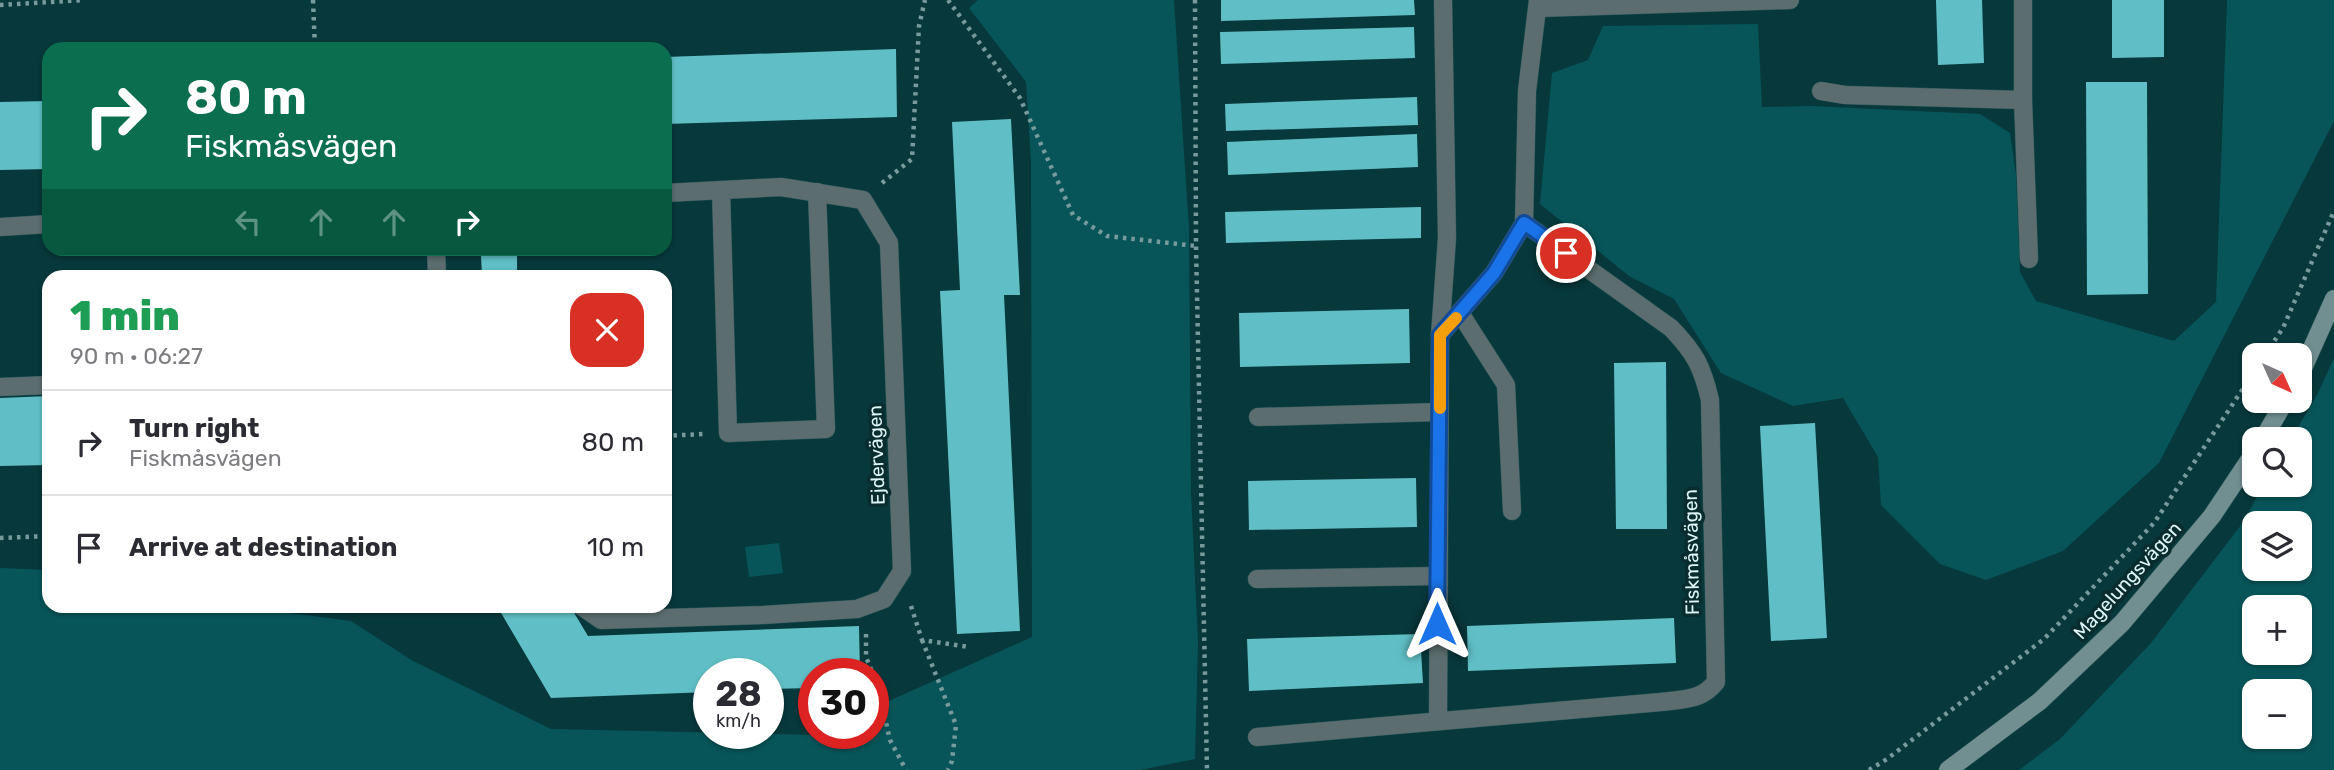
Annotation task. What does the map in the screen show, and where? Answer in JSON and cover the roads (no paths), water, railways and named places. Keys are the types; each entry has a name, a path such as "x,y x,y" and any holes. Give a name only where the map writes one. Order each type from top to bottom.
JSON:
{"main road":[{"path":"2312,348 2334,299"},
{"name":"Magelungsvägen","path":"1948,770 2039,701 2122,623 2212,516 2242,471"}],"street":[{"path":"1438,721 1440,335 1447,238 1443,0"},
{"path":"1440,335 1494,273 1524,223 1527,91 1538,4 1790,0"},
{"path":"2023,0 2023,100 2029,259"},
{"path":"1821,91 1845,95 2023,100"},
{"path":"672,192 781,187 817,192 826,429 728,433 721,190"},
{"name":"Ejdervägen","path":"591,613 601,620 857,609 875,602 902,571 889,243 863,200 817,192"},
{"name":"Fiskmåsvägen","path":"1257,737 1672,701 1696,698 1708,692 1716,682 1710,400 1703,371 1689,347 1671,328 1524,223"},
{"path":"0,227 42,224"},
{"path":"1460,313 1506,385 1512,510"},
{"path":"0,387 42,385"},
{"path":"1258,417 1440,412"},
{"path":"1257,579 1437,576"}]}
